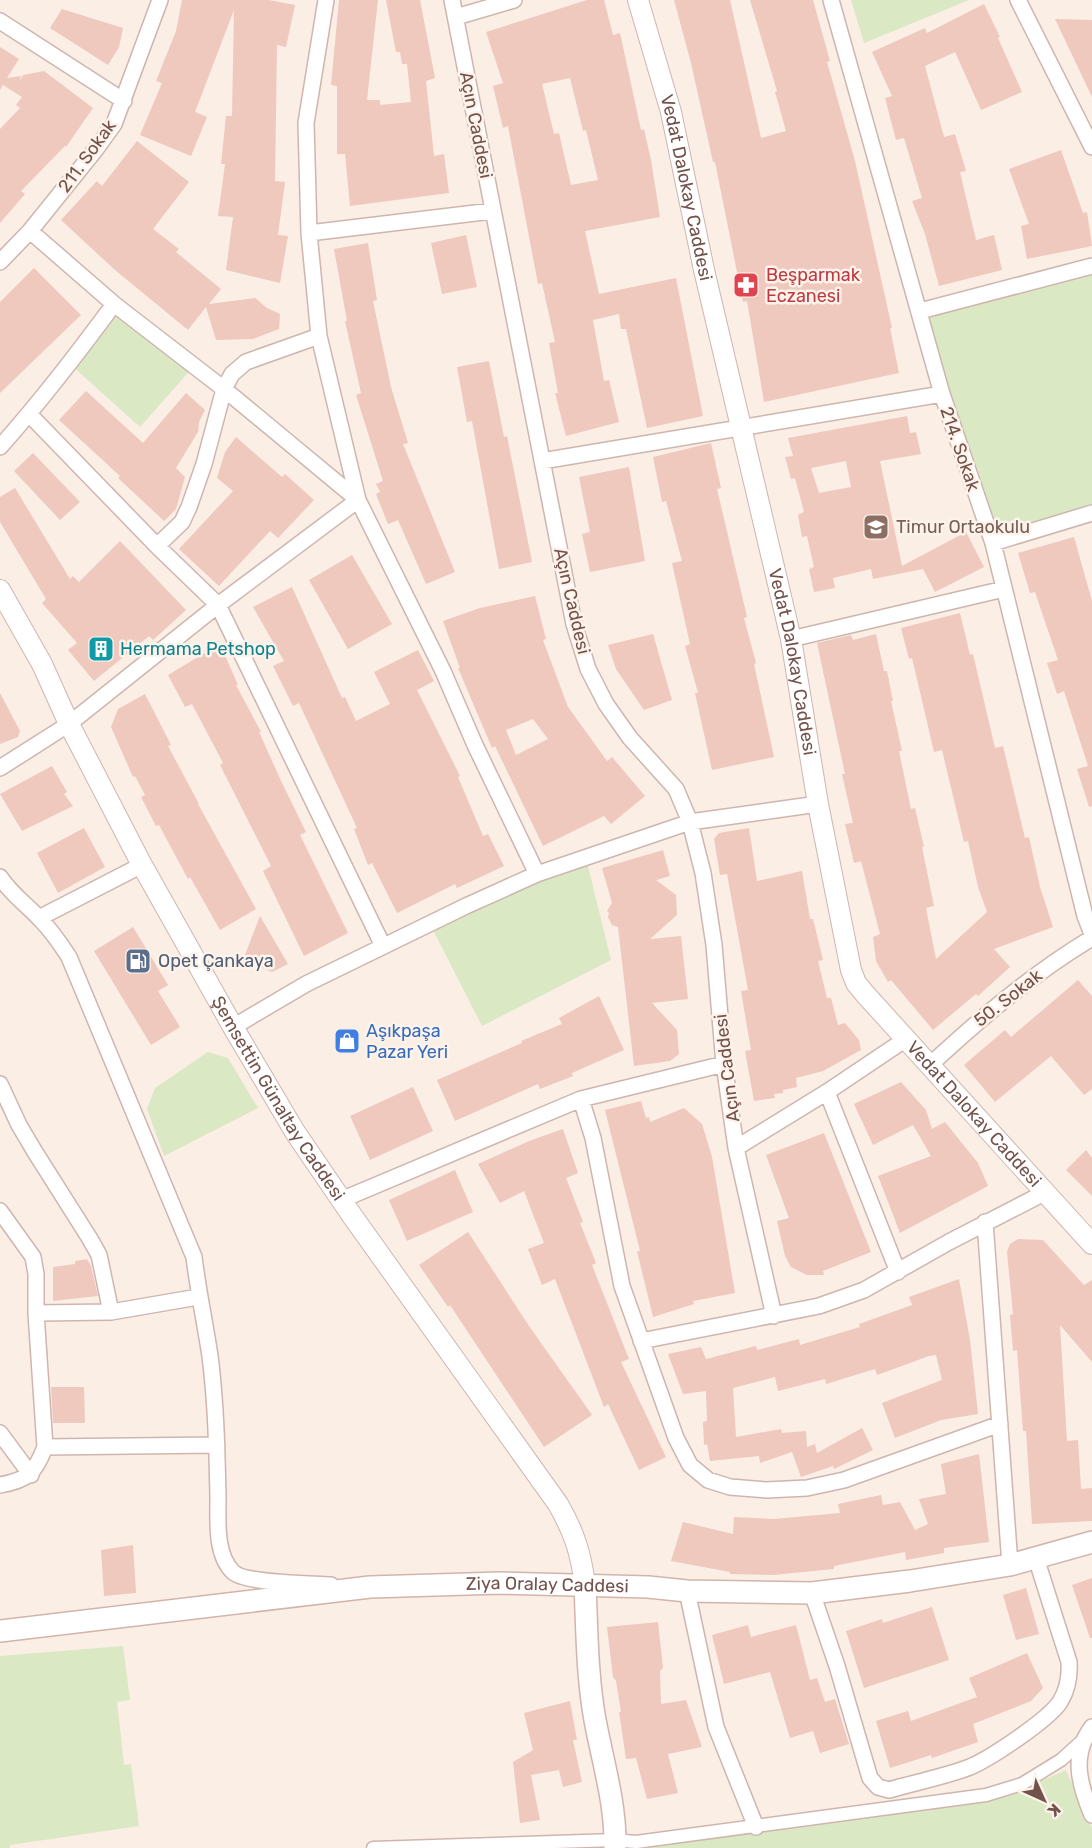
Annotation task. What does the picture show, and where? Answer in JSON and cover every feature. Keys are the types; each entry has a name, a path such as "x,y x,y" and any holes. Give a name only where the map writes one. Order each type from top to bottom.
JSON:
{"main road":[{"name":"Ziya Oralay Caddesi","path":"0,1631 370,1587 500,1583 812,1593 1010,1566 1092,1542"},
{"path":"585,1585 588,1656 595,1719 608,1778 615,1844"}],"street":[{"name":"211. Sokak","path":"0,261 30,231 114,124 160,0"},
{"path":"326,0 306,123 309,233 319,336 358,500 438,661 475,745 537,874"},
{"name":"Açın Caddesi","path":"452,0 574,624 588,669 606,704 630,738 676,789 690,822 703,873 714,945 724,1064 736,1148 774,1316"},
{"path":"456,17 514,0"},
{"name":"Vedat Dalokay Caddesi","path":"638,0 671,112 704,270 791,639 818,804 851,970 856,983 865,994 1092,1244"},
{"name":"214. Sokak","path":"831,0 942,394 993,543 1085,916 1092,936"},
{"path":"1018,0 1092,147"},
{"path":"0,21 124,100"},
{"path":"309,233 492,211"},
{"path":"30,231 114,304 224,389 358,500"},
{"path":"920,311 1092,266"},
{"path":"0,447 78,353 114,304"},
{"path":"157,546 182,522 189,507 204,464 224,389 232,374 246,362 319,336"},
{"path":"542,461 942,394"},
{"path":"29,414 157,546 218,605 383,946"},
{"path":"0,768 69,724 218,605 358,500"},
{"path":"993,543 1092,513"},
{"path":"791,639 1004,589"},
{"name":"Şemsettin Günaltay Caddesi","path":"0,590 42,664 69,724 142,865 233,1027 295,1132 341,1200 558,1504 571,1526 580,1551 585,1585"},
{"path":"233,1027 306,984 537,874 690,822 818,804"},
{"path":"39,918 142,865"},
{"path":"0,877 18,900 57,938 69,957 194,1257 198,1297 210,1356 217,1445 218,1539 225,1561 233,1573 238,1576 263,1580 370,1587"},
{"name":"50. Sokak","path":"930,1065 985,1014 1092,936"},
{"path":"736,1148 827,1092 906,1039"},
{"path":"341,1200 581,1099 724,1064"},
{"path":"0,1084 19,1125 99,1255 111,1312"},
{"path":"827,1092 898,1272"},
{"path":"581,1099 593,1138 622,1286 676,1438 690,1465 708,1480 730,1487 766,1490 797,1489 844,1480 1000,1424"},
{"path":"641,1341 819,1306 864,1290 985,1222 1044,1193"},
{"path":"0,1211 33,1257 36,1274 36,1314 45,1447 39,1464 31,1475 0,1485"},
{"path":"985,1222 1010,1566"},
{"path":"36,1314 111,1312 198,1297"},
{"path":"0,1433 31,1475"},
{"path":"45,1447 217,1445"},
{"path":"812,1593 837,1666 870,1778 878,1787 889,1790 969,1767 986,1759 1058,1704 1066,1691 1070,1676 1069,1662 1036,1558"},
{"path":"687,1590 716,1727 756,1827"},
{"path":"373,1848 615,1844 986,1795 1022,1784 1061,1760 1082,1741 1092,1727"},
{"path":"1082,1741 1078,1767 1092,1815"}],"green space":[{"path":"851,0 969,0 864,43"},
{"path":"1092,266 1092,513 993,543 920,311"},
{"path":"114,304 194,366 140,427 70,364"},
{"path":"586,858 611,960 482,1026 430,924"},
{"path":"208,1052 228,1058 258,1108 164,1156 147,1109 155,1088"},
{"path":"123,1646 130,1700 117,1702 124,1765 131,1764 139,1826 0,1848 0,1656"},
{"path":"1066,1770 1092,1828 1092,1848 642,1848 1011,1794"}],"building":[{"path":"182,0 269,0 295,5 286,47 277,45 275,181 285,182 278,235 288,236 280,283 226,270 233,217 218,216 225,164 221,164 226,116 232,116 234,10 195,112 207,117 191,156 140,135 162,83 156,81 176,31"},
{"path":"339,0 378,0 367,100 380,100 380,105 411,102 407,64 402,64 400,52 396,52 386,0 420,0 435,78 426,81 434,156 444,154 449,193 350,206 345,154 337,154 337,86 331,85"},
{"path":"587,0 604,0 613,35 620,33 641,130 644,129 651,160 660,217 585,231 599,294 676,278 703,416 647,428 626,329 621,329 619,314 593,320 604,381 609,380 619,422 566,436 555,393 558,393 549,343 555,342 542,283 538,284 508,126 503,128 493,86 503,83 486,32","holes":["570,78 583,131 586,130 598,180 571,185 559,133 554,134 542,84"]},
{"path":"674,0 730,0 761,138 786,131 775,92 777,91 750,0 813,0 830,61 827,62 855,161 892,328 890,328 899,373 764,402 747,301 743,302 715,162 713,162"},
{"path":"984,4 1022,92 981,110 955,52 925,66 944,137 955,134 966,171 960,172 976,240 994,235 1002,270 939,286 925,234 912,201 922,198 904,138 896,140 885,98 892,96 872,52 925,28 927,33"},
{"path":"62,9 123,28 119,47 108,65 50,28"},
{"path":"1055,19 1092,20 1092,97"},
{"path":"0,47 19,59 7,78 21,76 19,82 23,75 44,71 93,108 66,147 21,191 25,194 0,223 0,129 20,108 16,105 22,97 3,85 0,90"},
{"path":"137,141 189,182 153,229 179,249 176,252 221,289 209,304 255,298 267,308 280,314 279,329 253,339 216,340 206,307 188,330 115,270 61,220 97,181 102,186"},
{"path":"1061,150 1083,213 1087,212 1092,246 1027,259 1021,226 1029,224 1009,169"},
{"path":"466,235 477,287 442,294 431,243"},
{"path":"368,243 377,300 373,301 391,387 408,443 403,444 455,572 426,584 398,520 388,524 376,494 380,492 376,484 383,481 356,395 361,393 345,321 347,321 334,249"},
{"path":"34,268 81,315 0,393 0,302"},
{"path":"489,361 504,437 507,436 532,562 499,569 472,421 467,422 457,367"},
{"path":"86,391 143,443 186,393 205,410 199,422 198,432 176,468 185,477 176,509 164,521 118,478 120,476 59,420"},
{"path":"907,416 910,433 916,432 921,454 880,461 902,566 966,532 984,567 935,592 923,569 873,579 871,569 833,578 835,588 814,592 809,569 814,567 807,536 802,537 798,515 804,512 795,478 791,479 785,457 793,456 788,438","holes":["846,461 851,487 819,493 811,468"]},
{"path":"236,437 282,477 285,474 314,500 278,538 270,531 219,586 179,549 233,491 217,478 225,452"},
{"path":"711,443 721,488 717,489 747,617 744,618 756,663 754,664 774,757 712,770 695,693 698,693 685,646 690,644 672,563 682,561 666,501 662,502 653,457"},
{"path":"33,453 80,502 60,520 14,471"},
{"path":"629,467 645,561 590,572 582,534 590,532 579,477"},
{"path":"15,488 70,579 73,576 79,582 120,541 186,610 153,640 149,636 94,681 68,650 77,643 42,603 46,599 0,522 0,497"},
{"path":"1074,537 1092,601 1092,806 1089,807 1077,769 1088,766 1064,691 1057,694 1047,663 1058,660 1035,592 1030,593 1018,553"},
{"path":"352,555 392,624 348,649 309,580"},
{"path":"292,587 342,698 345,697 356,721 390,704 374,672 418,650 434,681 417,690 460,776 458,777 483,836 488,834 504,866 457,888 455,884 397,913 372,863 368,865 354,829 357,828 299,703 293,706 273,666 284,661 253,607"},
{"path":"535,596 546,639 543,640 568,707 607,761 612,757 645,796 611,824 604,816 543,846 495,746 492,748 458,668 460,668 443,621 480,608","holes":["533,719 548,739 516,755 506,730"]},
{"path":"960,613 970,655 973,654 995,748 1003,746 1025,838 1029,837 1040,887 1053,927 994,949 1010,967 978,996 976,994 933,1030 891,980 888,982 876,961 873,937 880,934 861,861 854,863 845,824 853,823 817,643 851,635 853,640 876,634 893,701 891,701 902,751 899,751 911,809 915,808 924,847 922,847 934,906 926,908 936,959 987,912 978,887 968,841 964,842 942,750 934,752 912,658 909,659 901,628"},
{"path":"653,634 672,700 644,710 616,669 608,645"},
{"path":"220,644 238,685 236,685 261,732 259,732 306,832 300,835 348,933 304,956 263,871 271,866 220,765 223,763 192,704 185,707 168,675"},
{"path":"0,693 20,731 18,737 0,744"},
{"path":"145,694 171,745 168,746 256,909 220,930 190,877 188,879 159,825 156,826 141,797 145,795 135,776 133,777 111,727 118,709"},
{"path":"52,766 67,792 64,794 73,806 22,831 0,794"},
{"path":"84,828 105,867 58,893 37,853"},
{"path":"749,828 757,881 802,871 810,919 813,919 823,960 818,961 827,998 831,998 838,1025 845,1023 859,1040 861,1050 823,1071 796,1078 797,1087 774,1094 775,1098 754,1101 745,1051 751,1050 741,991 748,990 727,874 720,875 714,839 719,833"},
{"path":"663,850 670,876 656,880 676,895 677,915 650,939 681,936 688,999 652,1003 677,1030 679,1054 670,1061 634,1066 618,927 612,925 608,917 607,911 612,903 602,868"},
{"path":"260,916 288,964 272,972 243,960"},
{"path":"133,927 168,985 158,991 180,1027 151,1045 94,951"},
{"path":"1078,980 1092,996 1092,1089 1084,1095 1051,1056 995,1102 964,1065 1005,1030 1011,1037"},
{"path":"599,996 624,1050 572,1073 573,1076 540,1089 538,1084 455,1121 437,1080 562,1024 559,1018"},
{"path":"901,1082 926,1110 932,1129 945,1122 978,1163 988,1186 900,1233 878,1176 931,1156 913,1125 873,1145 854,1104"},
{"path":"413,1087 433,1131 370,1160 350,1116"},
{"path":"641,1101 646,1118 649,1117 650,1122 684,1108 702,1124 712,1157 735,1293 693,1301 694,1304 653,1317 637,1251 640,1251 605,1110"},
{"path":"563,1129 578,1173 566,1178 596,1263 592,1265 629,1359 621,1362 666,1457 639,1470 608,1404 604,1407 555,1279 542,1285 528,1249 544,1243 524,1191 500,1203 478,1164 529,1141"},
{"path":"824,1133 871,1252 823,1271 824,1275 807,1275 791,1267 785,1256 777,1221 789,1218 766,1155"},
{"path":"1086,1150 1092,1158 1092,1196 1066,1170"},
{"path":"455,1170 473,1212 407,1241 389,1200"},
{"path":"468,1232 529,1326 592,1415 544,1447 450,1305 448,1307 419,1265"},
{"path":"1018,1239 1043,1240 1084,1285 1092,1280 1092,1362 1060,1325 1067,1441 1078,1440 1081,1489 1092,1488 1092,1521 1032,1524 1026,1431 1023,1431 1017,1350 1013,1351 1010,1315 1013,1314 1007,1252 1010,1244"},
{"path":"87,1259 91,1266 98,1296 53,1301 53,1267 75,1264 75,1261"},
{"path":"959,1279 970,1340 978,1414 941,1420 895,1438 882,1403 942,1380 936,1355 877,1375 875,1369 826,1384 825,1379 778,1391 775,1377 733,1388 736,1437 781,1429 782,1433 806,1431 807,1447 815,1444 817,1453 862,1428 873,1450 834,1469 833,1466 801,1477 792,1452 760,1463 759,1456 710,1461 707,1444 704,1445 703,1422 707,1421 706,1391 683,1394 668,1354 701,1347 706,1359 756,1346 757,1350 799,1339 800,1345 860,1327 859,1324 912,1305 909,1297"},
{"path":"51,1387 84,1387 85,1423 53,1423"},
{"path":"979,1454 989,1542 944,1548 944,1553 906,1560 905,1552 834,1566 834,1569 773,1575 730,1574 730,1572 671,1561 683,1522 733,1534 734,1517 774,1519 840,1513 838,1504 881,1495 883,1505 900,1502 915,1530 928,1524 919,1499 946,1494 941,1464"},
{"path":"133,1545 136,1593 104,1596 101,1550"},
{"path":"1092,1578 1092,1638 1090,1638 1072,1585"},
{"path":"1026,1588 1039,1634 1016,1640 1003,1595"},
{"path":"932,1607 949,1660 864,1688 846,1631 882,1619 883,1623"},
{"path":"658,1622 663,1668 660,1671 661,1704 686,1700 702,1747 668,1754 678,1793 647,1799 636,1758 626,1759 607,1627"},
{"path":"748,1625 751,1637 796,1625 810,1680 817,1678 825,1702 835,1699 849,1744 820,1753 813,1731 790,1738 770,1672 724,1684 712,1635"},
{"path":"1027,1653 1043,1688 1031,1701 973,1724 978,1742 932,1758 931,1755 890,1768 876,1721 908,1711 911,1721 977,1697 969,1678"},
{"path":"570,1701 577,1740 573,1740 582,1782 563,1787 559,1770 531,1775 540,1820 520,1823 513,1762 533,1750 524,1713"}],"place":[{"name":"Beşparmak Eczanesi","path":"746,285"},
{"name":"Timur Ortaokulu","path":"876,527"},
{"name":"Hermama Petshop","path":"101,649"},
{"name":"Opet Çankaya","path":"138,961"},
{"name":"Aşıkpaşa Pazar Yeri","path":"347,1041"}]}
